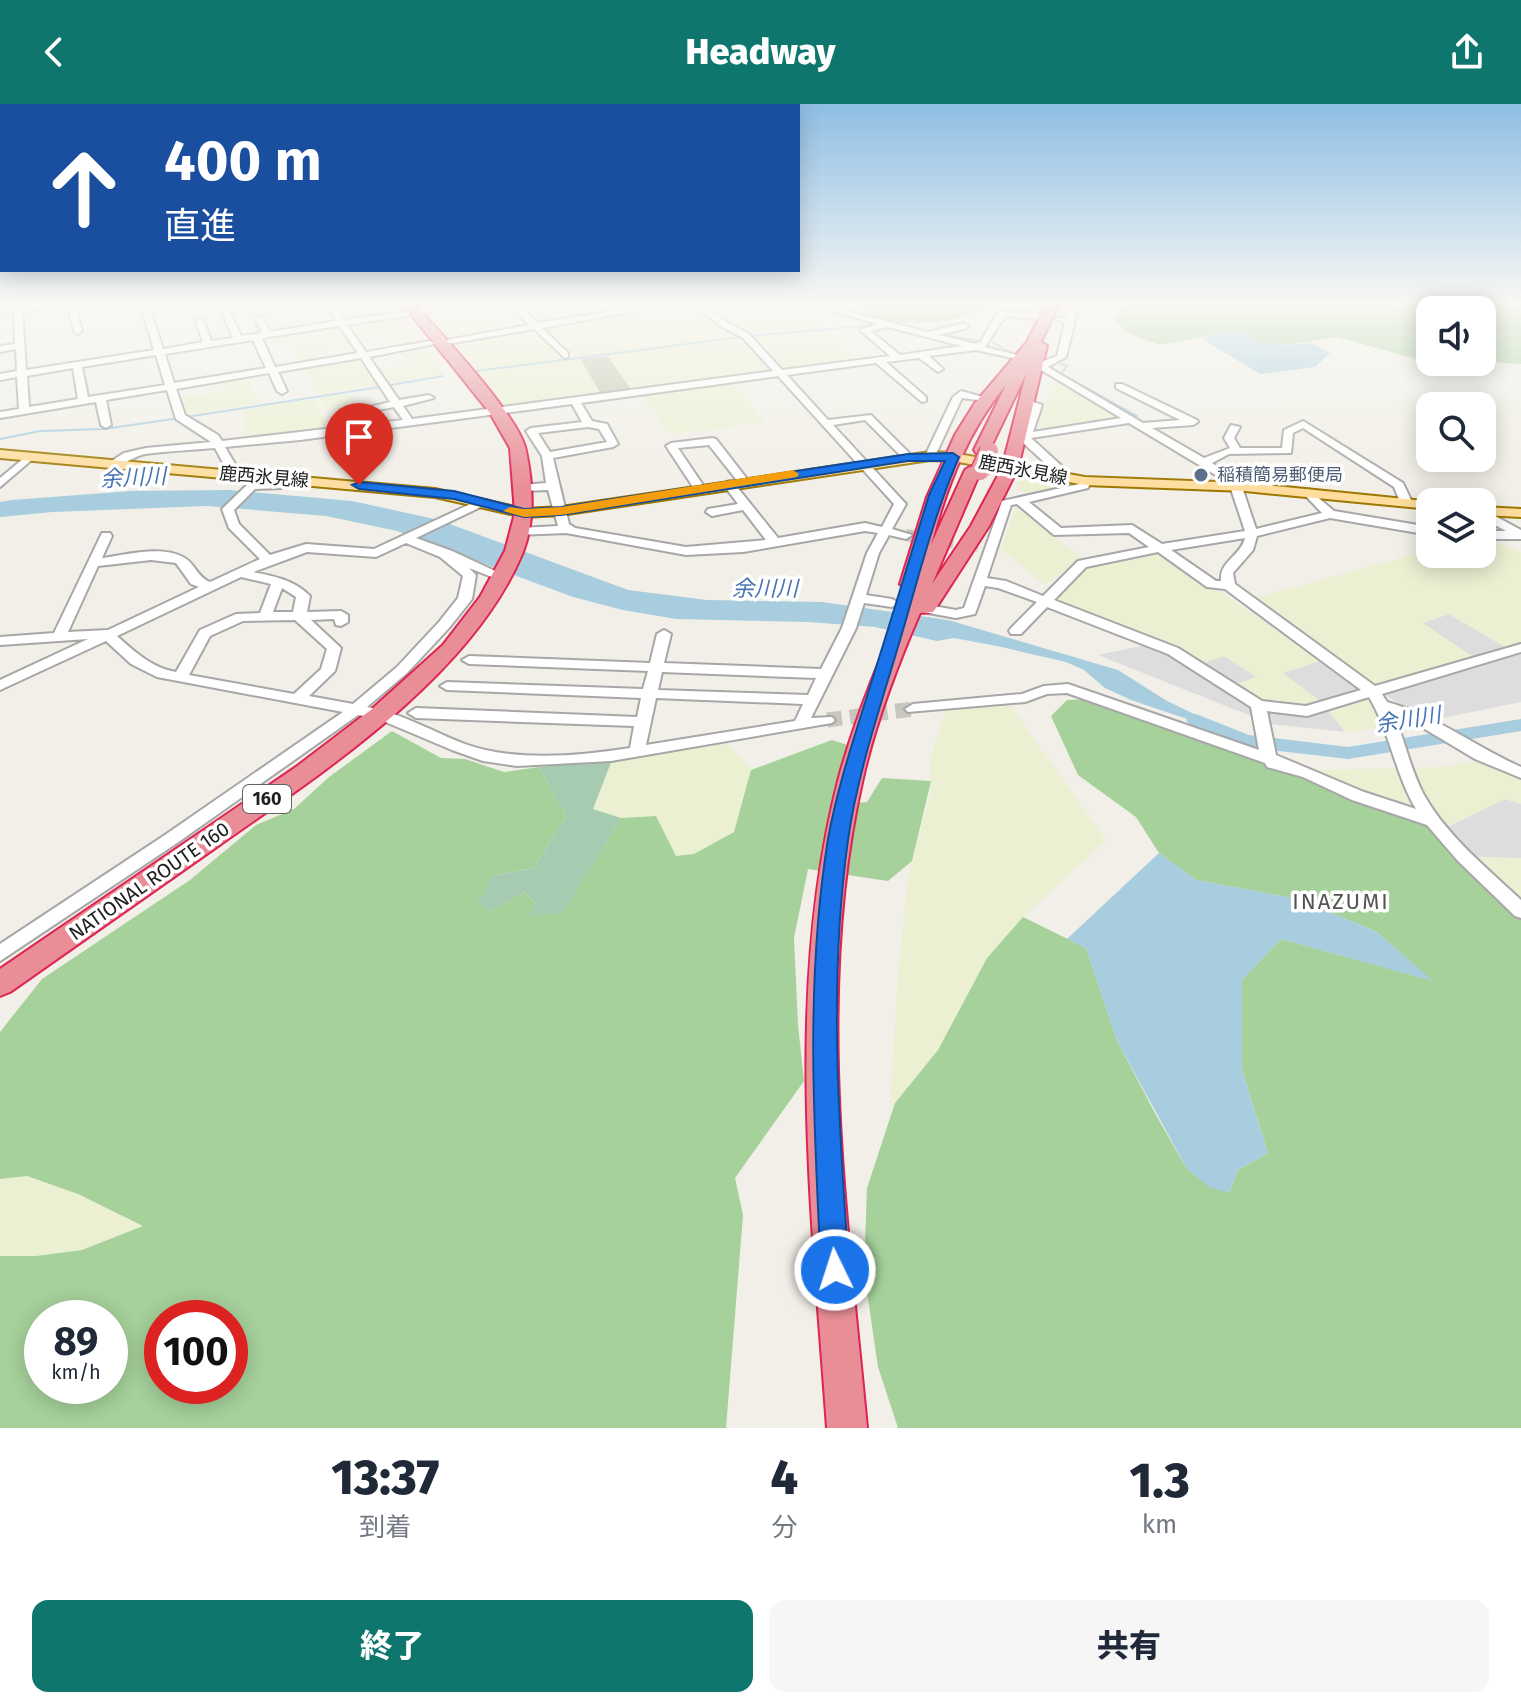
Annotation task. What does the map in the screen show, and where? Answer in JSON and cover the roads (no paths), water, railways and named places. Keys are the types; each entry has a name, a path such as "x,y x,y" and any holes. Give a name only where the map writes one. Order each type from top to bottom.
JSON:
{"highway":[{"path":"453,365 518,448 521,488 519,532"},
{"path":"855,1427 837,1084 837,984 842,896 853,820 912,608 968,464 975,415 1019,365"},
{"path":"912,608 936,495 985,451 1028,365"},
{"path":"912,608 980,526 1012,459 1033,365"},
{"path":"968,464 1012,459"},
{"name":"160","path":"502,577 519,532"},
{"name":"NATIONAL ROUTE 160","path":"0,984 305,773 380,714 450,649 473,622 502,577"},
{"path":"855,1427 828,1175 825,1004 829,921 838,838 851,777 879,690 903,637"}],"main road":[{"name":"鹿西氷見線","path":"0,454 435,493 483,502 519,532 561,511 736,482 908,457 930,456 968,464"},
{"name":"鹿西氷見線","path":"1012,459 1059,477 1085,481 1264,488 1416,505"},
{"path":"1496,512 1521,513"}],"street":[{"path":"21,365 24,412"},
{"path":"0,377 72,365"},
{"path":"77,365 84,402"},
{"path":"164,365 180,417 208,432 235,474"},
{"path":"270,365 282,391"},
{"path":"0,415 308,365"},
{"path":"371,365 409,422"},
{"path":"773,365 900,504 873,553 849,628 801,723"},
{"path":"114,464 134,453 300,437 850,365"},
{"path":"883,365 922,399"},
{"path":"933,365 938,369"},
{"path":"1043,365 1040,366 1234,481 1251,534 1250,545 1226,569 1225,578 1229,586 1373,692 1383,706 1418,800 1434,821 1521,911"},
{"path":"1026,436 1135,423 1195,420 1119,386"},
{"path":"930,456 958,397 961,394 978,397"},
{"path":"622,395 630,408"},
{"path":"362,410 429,398"},
{"path":"101,400 106,425"},
{"path":"575,401 588,424"},
{"path":"1031,404 1037,405 1025,439 1060,470 1059,477"},
{"path":"44,409 45,422"},
{"path":"0,425 24,412"},
{"path":"826,423 867,417 908,457"},
{"path":"547,456 613,444 603,426 588,424 531,431 547,456 555,499 566,529"},
{"path":"1203,463 1221,453 1287,451 1288,432 1298,424 1307,425 1399,485 1406,502"},
{"path":"1235,427 1229,438 1237,451"},
{"path":"699,488 671,446 712,441 746,506 775,543"},
{"path":"0,484 30,456"},
{"path":"1264,488 1275,477"},
{"path":"268,560 233,525 228,509 248,488 282,485 297,480"},
{"path":"858,599 956,614 970,611 980,581 985,547 1006,503 1084,486 1085,481"},
{"path":"521,488 553,486"},
{"path":"1308,492 1330,514"},
{"path":"1021,501 1058,532 1132,529 1212,584 1229,586"},
{"path":"0,686 268,560 306,548 376,553 483,502"},
{"path":"712,512 746,506"},
{"path":"1016,631 1082,564 1251,534 1330,514 1416,529"},
{"path":"1496,520 1521,535"},
{"path":"519,532 566,529 686,551 775,543 865,527 906,535"},
{"path":"1496,535 1521,535"},
{"path":"60,635 106,536"},
{"path":"407,539 502,577"},
{"path":"0,954 355,710 402,670 465,599 470,575 446,557 448,554"},
{"path":"94,563 141,557 174,558 193,573 196,581 209,587"},
{"path":"238,573 278,581 303,596 299,616"},
{"path":"266,614 278,581"},
{"path":"980,581 1001,584 1043,603 1096,620 1173,651 1258,705 1307,711 1521,648"},
{"path":"180,678 205,633 241,617 266,614 340,615"},
{"path":"297,699 328,671 334,658 334,648 299,616"},
{"path":"0,641 106,634 136,661 162,674 380,714 489,757 517,761 637,752 827,720"},
{"path":"637,752 664,634"},
{"path":"469,660 826,674"},
{"path":"447,686 813,700"},
{"path":"913,709 1025,698 1044,690 1068,688 1434,821"},
{"path":"1258,705 1270,759"},
{"path":"1383,706 1408,713 1481,755 1521,773"},
{"path":"416,713 643,722"}],"water":[{"path":"1245,365 1317,365 1315,367 1260,374"},
{"path":"230,490 352,501 439,520 628,590 707,600 822,602 948,620 1118,670 1167,701 1246,739 1131,700 1105,688 1084,670 1066,662 954,638 937,641 875,627 676,619 623,610 573,597 397,531 326,516 207,506 0,517 0,502 12,500 131,491"},
{"path":"1159,853 1196,880 1298,899 1377,932 1433,981 1281,939 1242,980 1242,1070 1268,1153 1238,1170 1229,1193 1209,1187 1187,1169 1117,1041 1086,948 1067,939"}],"waterway":[{"path":"476,371 525,365"},
{"path":"1063,365 1067,366 1061,374 1137,416"},
{"path":"391,385 443,376"},
{"path":"186,417 380,387"},
{"path":"0,439 40,431 104,429 173,419"},
{"name":"余川川","path":"1196,720 1245,741 1348,753 1521,725"}],"tunnel":[{"path":"906,535 978,546"},
{"path":"827,720 913,709"}],"place":[{"name":"稲積簡易郵便局","path":"1201,475"}],"district":[{"name":"INAZUMI","path":"1341,901"}]}
